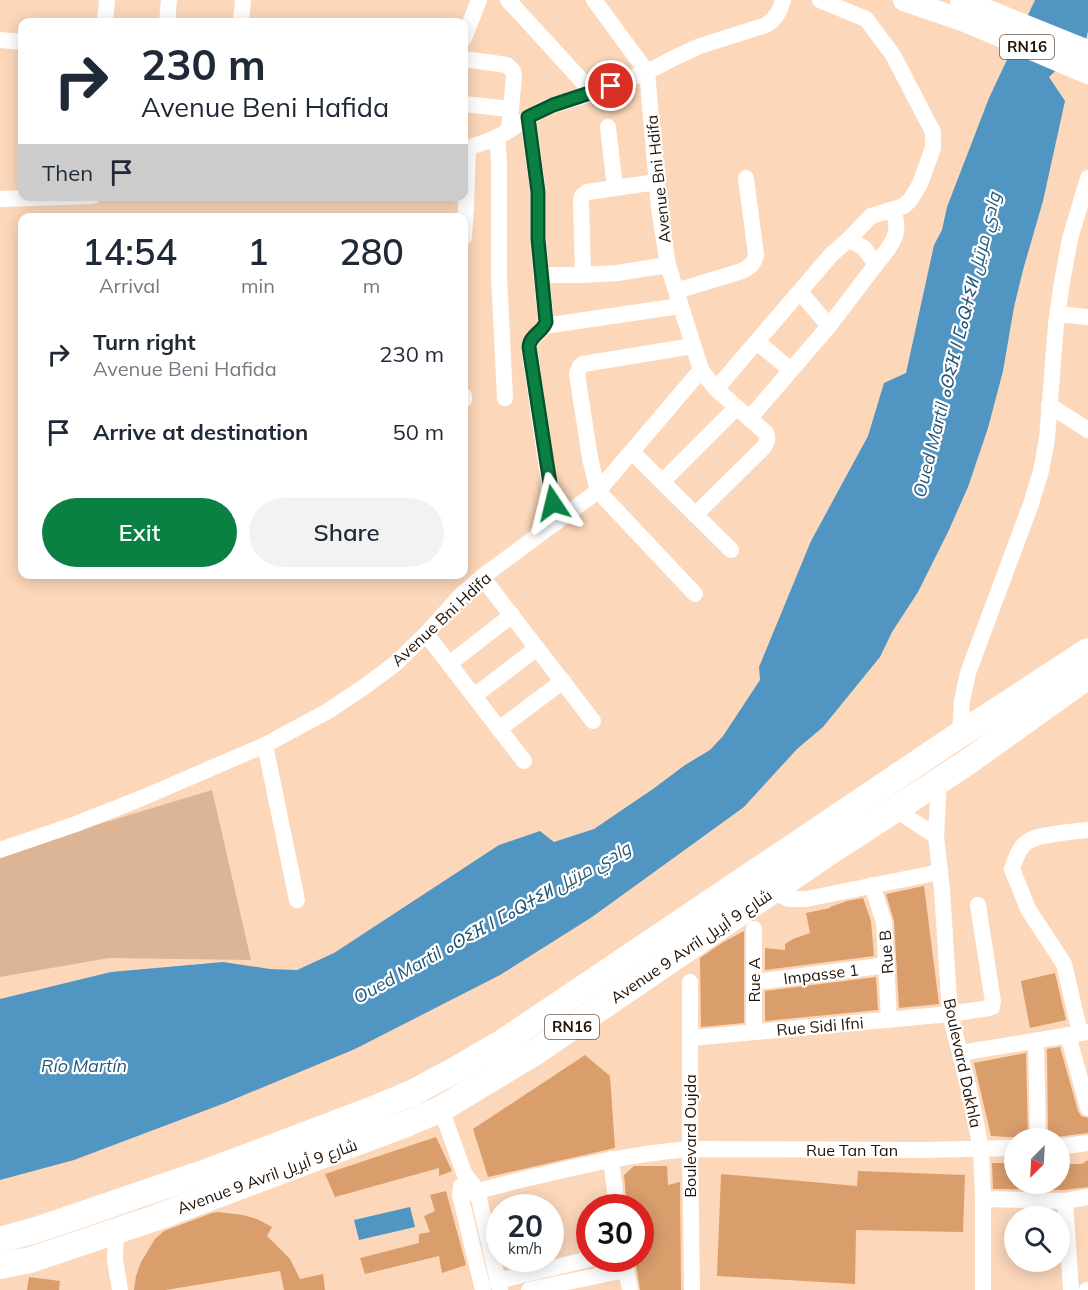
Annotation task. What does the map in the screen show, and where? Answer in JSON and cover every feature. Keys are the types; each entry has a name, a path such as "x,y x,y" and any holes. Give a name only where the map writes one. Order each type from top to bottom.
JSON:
{"highway":[{"name":"Avenue 9 Avril شارع 9 أبريل","path":"0,1240 209,1171 376,1108 445,1076 523,1029 983,719 1088,651"},
{"name":"Avenue 9 Avril شارع 9 أبريل","path":"0,1266 30,1260 158,1217 329,1154 441,1109 537,1051 828,853 939,781 1088,676"}],"main road":[{"name":"RN16","path":"904,0 969,6 1088,51"},
{"name":"RN16","path":"969,6 1088,73"}],"street":[{"path":"105,18 107,0"},
{"path":"167,18 169,0"},
{"path":"241,18 243,0"},
{"path":"468,28 479,0"},
{"path":"508,0 593,93"},
{"path":"594,0 647,72"},
{"path":"468,147 503,133 553,105 593,93 647,72 700,46 766,25 773,21 783,0"},
{"path":"716,389 831,255 871,216 904,206 911,199 920,184 933,148 933,132 893,55 866,19 820,0"},
{"path":"0,40 18,42"},
{"path":"468,60 507,65 514,76 511,109 503,133 499,162 499,276 505,398"},
{"name":"Avenue Bni Hdifa","path":"0,850 142,798 265,744 328,711 364,687 395,664 461,595 482,577 598,491 701,370 668,266 659,208 647,72"},
{"path":"468,104 511,109"},
{"path":"528,117 538,192 538,239 546,322 540,333 532,337 529,347 556,523"},
{"path":"608,128 615,188"},
{"path":"544,326 678,298 750,267 756,255 746,178"},
{"path":"583,275 582,196 587,192 657,182"},
{"path":"960,735 962,701 968,673 1031,504 1041,471 1047,439 1062,282 1070,239 1087,186"},
{"path":"0,199 18,198"},
{"path":"749,419 829,326 891,246 898,231 893,210"},
{"path":"849,239 864,248 877,263"},
{"path":"541,275 617,273 668,266"},
{"path":"800,292 829,326"},
{"path":"1058,314 1088,317"},
{"path":"757,342 791,370"},
{"path":"693,346 583,364 577,374 590,458 598,491 695,594"},
{"path":"695,515 766,444 768,436 716,389 701,370"},
{"path":"1050,405 1088,430"},
{"path":"662,483 736,408"},
{"path":"632,452 730,550"},
{"path":"482,577 593,721"},
{"path":"449,664 512,615"},
{"path":"426,634 524,761"},
{"path":"474,696 537,648"},
{"path":"499,729 562,681"},
{"path":"962,701 983,719"},
{"path":"265,744 297,900"},
{"name":"Boulevard Dakhla","path":"939,781 936,836 950,1014 981,1149 983,1290"},
{"path":"896,810 936,836"},
{"path":"1088,830 1036,836 1026,842 1017,854 1012,869 1028,909 1064,964 1078,1034 1088,1108"},
{"path":"773,891 794,900 806,899 940,872"},
{"name":"Rue B","path":"872,885 884,922 889,1020"},
{"name":"Rue Sidi Ifni","path":"691,1038 950,1014 992,1007 978,905"},
{"name":"Rue A","path":"754,929 754,1032"},
{"name":"Impasse 1","path":"755,982 887,965"},
{"name":"Boulevard Oujda","path":"690,982 692,1290"},
{"path":"960,1053 1078,1034"},
{"path":"1036,1041 1038,1128"},
{"path":"441,1109 464,1173 477,1190 498,1285 576,1263"},
{"path":"1070,1145 1088,1143"},
{"name":"Rue Tan Tan","path":"460,1194 611,1159 690,1149 1004,1149"},
{"path":"611,1159 615,1194"},
{"path":"464,1173 460,1194 483,1290"},
{"path":"983,1199 1065,1200 1088,1197"},
{"path":"1065,1200 1071,1290"},
{"path":"116,1231 115,1260 120,1290"},
{"path":"91,1239 115,1260"},
{"path":"529,1290 595,1272"},
{"path":"627,1272 630,1290"}],"shaded area":[{"path":"212,790 251,960 109,958 0,977 0,854"}],"water":[{"name":"Río Martín","path":"1035,0 1088,0 1088,31 1085,43 1049,77 1065,101 1043,201 1014,307 1003,371 988,428 968,487 918,592 892,632 880,657 823,727 797,749 744,807 592,917 500,975 355,1049 225,1103 74,1160 0,1180 0,999 111,972 223,962 270,969 297,970 334,953 499,845 540,831 554,842 594,829 710,750 723,736 760,680 759,667 811,541 868,436 884,383 906,373 934,245 942,230 947,207 989,98"},
{"path":"410,1207 415,1227 359,1240 354,1220"}],"building":[{"path":"924,886 939,1004 899,1008 894,921 886,894"},
{"path":"863,898 871,921 874,956 765,970 765,948 785,950 785,944 810,933 806,913"},
{"path":"744,931 744,1023 701,1027 700,958"},
{"path":"1055,973 1066,1020 1030,1028 1021,981"},
{"path":"876,977 878,1010 765,1021 765,991"},
{"path":"1060,1047 1078,1111 1081,1116 1088,1118 1088,1133 1070,1135 1070,1128 1048,1128 1047,1049"},
{"path":"1026,1053 1028,1128 1004,1128 1004,1137 991,1136 974,1063"},
{"path":"585,1055 610,1076 615,1148 488,1177 473,1129"},
{"path":"436,1137 452,1171 439,1176 439,1168 335,1197 325,1174"},
{"path":"1088,1160 1088,1187 1070,1189 1070,1164 1082,1164"},
{"path":"992,1163 1004,1163 1004,1189 993,1189"},
{"path":"634,1166 667,1166 668,1185 680,1182 681,1290 640,1290 637,1272 654,1272 654,1194 626,1194 624,1175"},
{"path":"858,1171 965,1175 963,1232 856,1230 855,1284 717,1276 721,1174 857,1186"},
{"path":"446,1191 466,1265 442,1273 439,1256 365,1274 360,1258 419,1243 419,1234 430,1232 424,1216 435,1211 430,1195"},
{"path":"218,1212 243,1215 272,1227 267,1236 290,1259 300,1279 323,1274 325,1290 284,1290 280,1271 166,1290 134,1290 141,1262 155,1239 164,1231"},
{"path":"29,1277 60,1281 59,1290 27,1290"}],"route":[{"path":"553,503 529,347 532,337 540,333 546,322 538,239 538,192 528,117 553,105 611,86"}],"water label":[{"name":"Oued Martil ⴰⵙⵉⴼ ⵏ ⵎⴰⵕⵜⵉⵍ وادي مرتيل","path":"957,345"},
{"name":"Oued Martil ⴰⵙⵉⴼ ⵏ ⵎⴰⵕⵜⵉⵍ وادي مرتيل","path":"492,923"}]}
